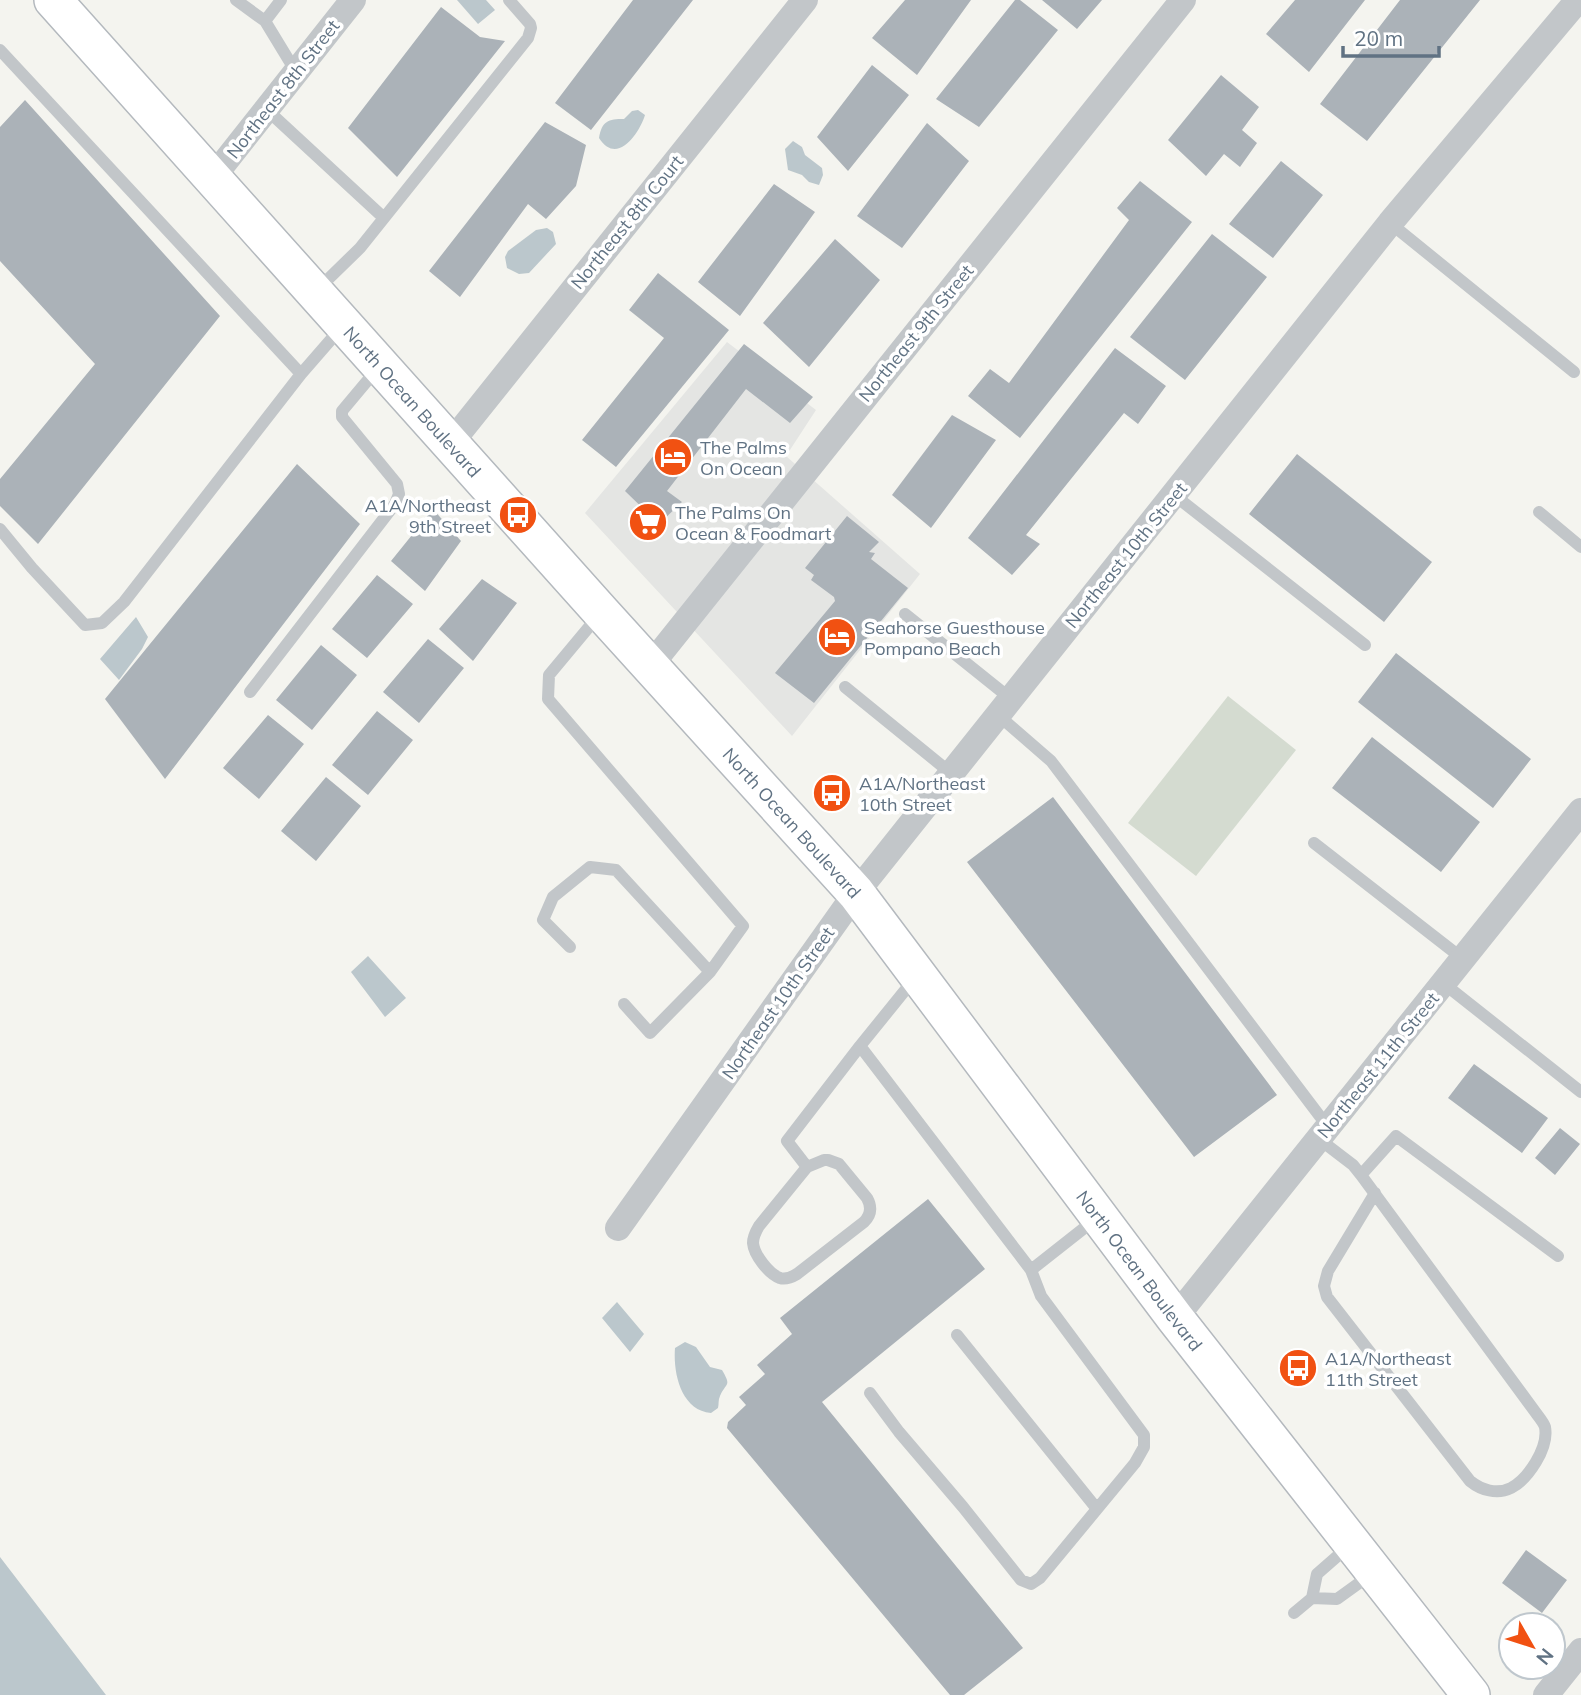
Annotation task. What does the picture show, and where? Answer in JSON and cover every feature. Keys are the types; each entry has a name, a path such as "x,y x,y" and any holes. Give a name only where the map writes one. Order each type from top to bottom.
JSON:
{"main road":[{"name":"North Ocean Boulevard","path":"53,0 856,893 1175,1318 1352,1543 1462,1689"}],"street":[{"name":"Northeast 8th Street","path":"213,177 353,0"},
{"name":"Northeast 8th Court","path":"450,444 805,0"},
{"name":"Northeast 9th Street","path":"650,666 1183,0"},
{"name":"Northeast 10th Street","path":"618,1227 856,893 1390,223 1578,0"},
{"name":"Northeast 11th Street","path":"1175,1318 1581,811"},
{"path":"1546,1695 1581,1651"}],"lane":[{"path":"236,0 265,21 296,72"},
{"path":"265,21 281,0"},
{"path":"315,292 360,248 528,38 530,23 509,0"},
{"path":"0,50 300,374"},
{"path":"266,109 384,218"},
{"path":"1390,223 1574,372"},
{"path":"0,529 85,625 102,623 124,602 300,374 344,324"},
{"path":"250,692 395,504 399,494 397,484 342,417 342,411 380,365"},
{"path":"1174,495 1365,645"},
{"path":"1539,512 1581,547"},
{"path":"602,612 549,675 548,699 743,926 710,972 650,1033 624,1004"},
{"path":"905,614 1004,707 1051,761 1323,1133 1375,1193 1536,1413 1545,1427 1541,1454 1534,1467 1510,1488 1493,1491 1479,1488 1470,1481 1327,1297 1324,1286 1328,1271 1375,1193"},
{"path":"845,687 952,774"},
{"path":"1314,843 1463,959"},
{"path":"570,947 543,920 554,897 590,867 616,870 710,972"},
{"path":"807,1167 787,1141 918,975"},
{"path":"1443,983 1581,1093"},
{"path":"860,1046 1031,1269 1041,1296 1144,1435 1144,1447 1135,1463 1040,1577 1031,1584 1021,1580 870,1393"},
{"path":"1361,1175 1396,1136 1558,1256"},
{"path":"824,1160 836,1162 867,1198 870,1214 864,1222 797,1274 789,1278 779,1278 759,1260 753,1242 755,1234 807,1167 824,1160"},
{"path":"1031,1269 1099,1217"},
{"path":"957,1335 1097,1509"},
{"path":"1294,1613 1312,1598 1317,1574 1352,1543"},
{"path":"1312,1598 1337,1599 1374,1573"}],"shaded area":[{"path":"457,0 486,0 495,10 478,24"},
{"path":"638,110 645,115 633,138 620,148 606,146 599,138 604,125 610,121 624,119 632,111"},
{"path":"793,141 822,168 823,175 819,185 788,170 785,149"},
{"path":"547,228 553,232 556,244 529,273 519,274 507,268 505,257 508,251 536,230"},
{"path":"727,342 816,410 786,456 920,574 792,736 585,513"},
{"path":"136,617 148,637 119,680 100,659"},
{"path":"1228,696 1296,750 1196,876 1128,823"},
{"path":"368,956 406,998 385,1017 351,972"},
{"path":"617,1302 644,1334 630,1352 602,1318"},
{"path":"685,1342 696,1347 710,1367 722,1370 727,1379 718,1408 711,1413 692,1405 681,1389 675,1348"},
{"path":"0,1557 106,1695 0,1695"}],"building":[{"path":"633,0 693,0 591,130 555,103"},
{"path":"905,0 971,0 917,75 872,38"},
{"path":"1015,0 1020,0 1058,30 979,127 936,99"},
{"path":"1042,0 1102,0 1077,29"},
{"path":"1295,0 1365,0 1309,72 1266,34"},
{"path":"1400,0 1480,0 1367,141 1320,104"},
{"path":"441,7 480,37 505,41 397,177 348,128"},
{"path":"872,65 909,95 848,171 817,137"},
{"path":"1221,75 1259,107 1242,130 1257,143 1240,167 1224,154 1206,176 1168,140"},
{"path":"25,100 220,316 38,544 0,506 0,479 95,364 0,261 0,127"},
{"path":"545,122 586,145 576,186 546,219 528,204 460,297 429,271"},
{"path":"927,123 969,161 902,248 857,216"},
{"path":"1281,161 1323,195 1273,258 1229,224"},
{"path":"1140,181 1192,222 1020,438 968,396 990,369 1009,383 1129,220 1117,208"},
{"path":"774,184 815,212 740,316 698,282"},
{"path":"1212,234 1267,277 1185,380 1130,337"},
{"path":"835,239 880,280 809,367 763,323"},
{"path":"658,273 729,330 616,467 582,440 664,338 629,310"},
{"name":"The Palms On Ocean","path":"744,344 813,397 790,423 746,389 667,491 682,502 659,524 625,491"},
{"path":"1115,348 1166,386 1138,424 1124,413 1026,535 1040,544 1012,575 968,538"},
{"path":"952,415 996,440 931,528 892,495"},
{"path":"1297,454 1432,562 1384,622 1249,514"},
{"path":"297,464 360,524 165,779 105,699"},
{"path":"433,509 461,541 425,591 391,561"},
{"name":"Seahorse Guesthouse Pompano Beach","path":"847,516 879,542 869,552 875,553 871,559 908,588 814,703 775,673 835,601 834,597 811,580 814,575 805,568"},
{"path":"377,575 413,604 367,658 332,629"},
{"path":"482,579 517,603 473,661 439,629"},
{"path":"428,639 464,668 419,723 383,692"},
{"path":"321,645 357,675 312,730 276,700"},
{"path":"1396,653 1531,759 1493,808 1358,702"},
{"path":"377,711 413,740 368,795 332,765"},
{"path":"268,715 304,744 259,799 223,768"},
{"path":"1372,737 1480,822 1441,872 1332,788"},
{"path":"326,777 361,806 316,861 281,831"},
{"path":"1053,797 1277,1095 1194,1157 967,862"},
{"path":"1474,1064 1548,1118 1522,1153 1448,1098"},
{"path":"1560,1128 1580,1144 1555,1175 1535,1158"},
{"path":"928,1199 985,1269 822,1402 1023,1648 964,1695 950,1695 727,1428 728,1422 746,1405 739,1397 765,1374 757,1365 792,1334 780,1318"},
{"path":"1526,1550 1567,1580 1544,1611 1539,1611 1502,1583"}],"place":[{"name":"The Palms On Ocean","path":"673,457"},
{"name":"A1A/Northeast 9th Street","path":"518,515"},
{"name":"The Palms On Ocean & Foodmart","path":"648,522"},
{"name":"Seahorse Guesthouse Pompano Beach","path":"837,637"},
{"name":"A1A/Northeast 10th Street","path":"832,793"},
{"name":"A1A/Northeast 11th Street","path":"1298,1368"}]}
